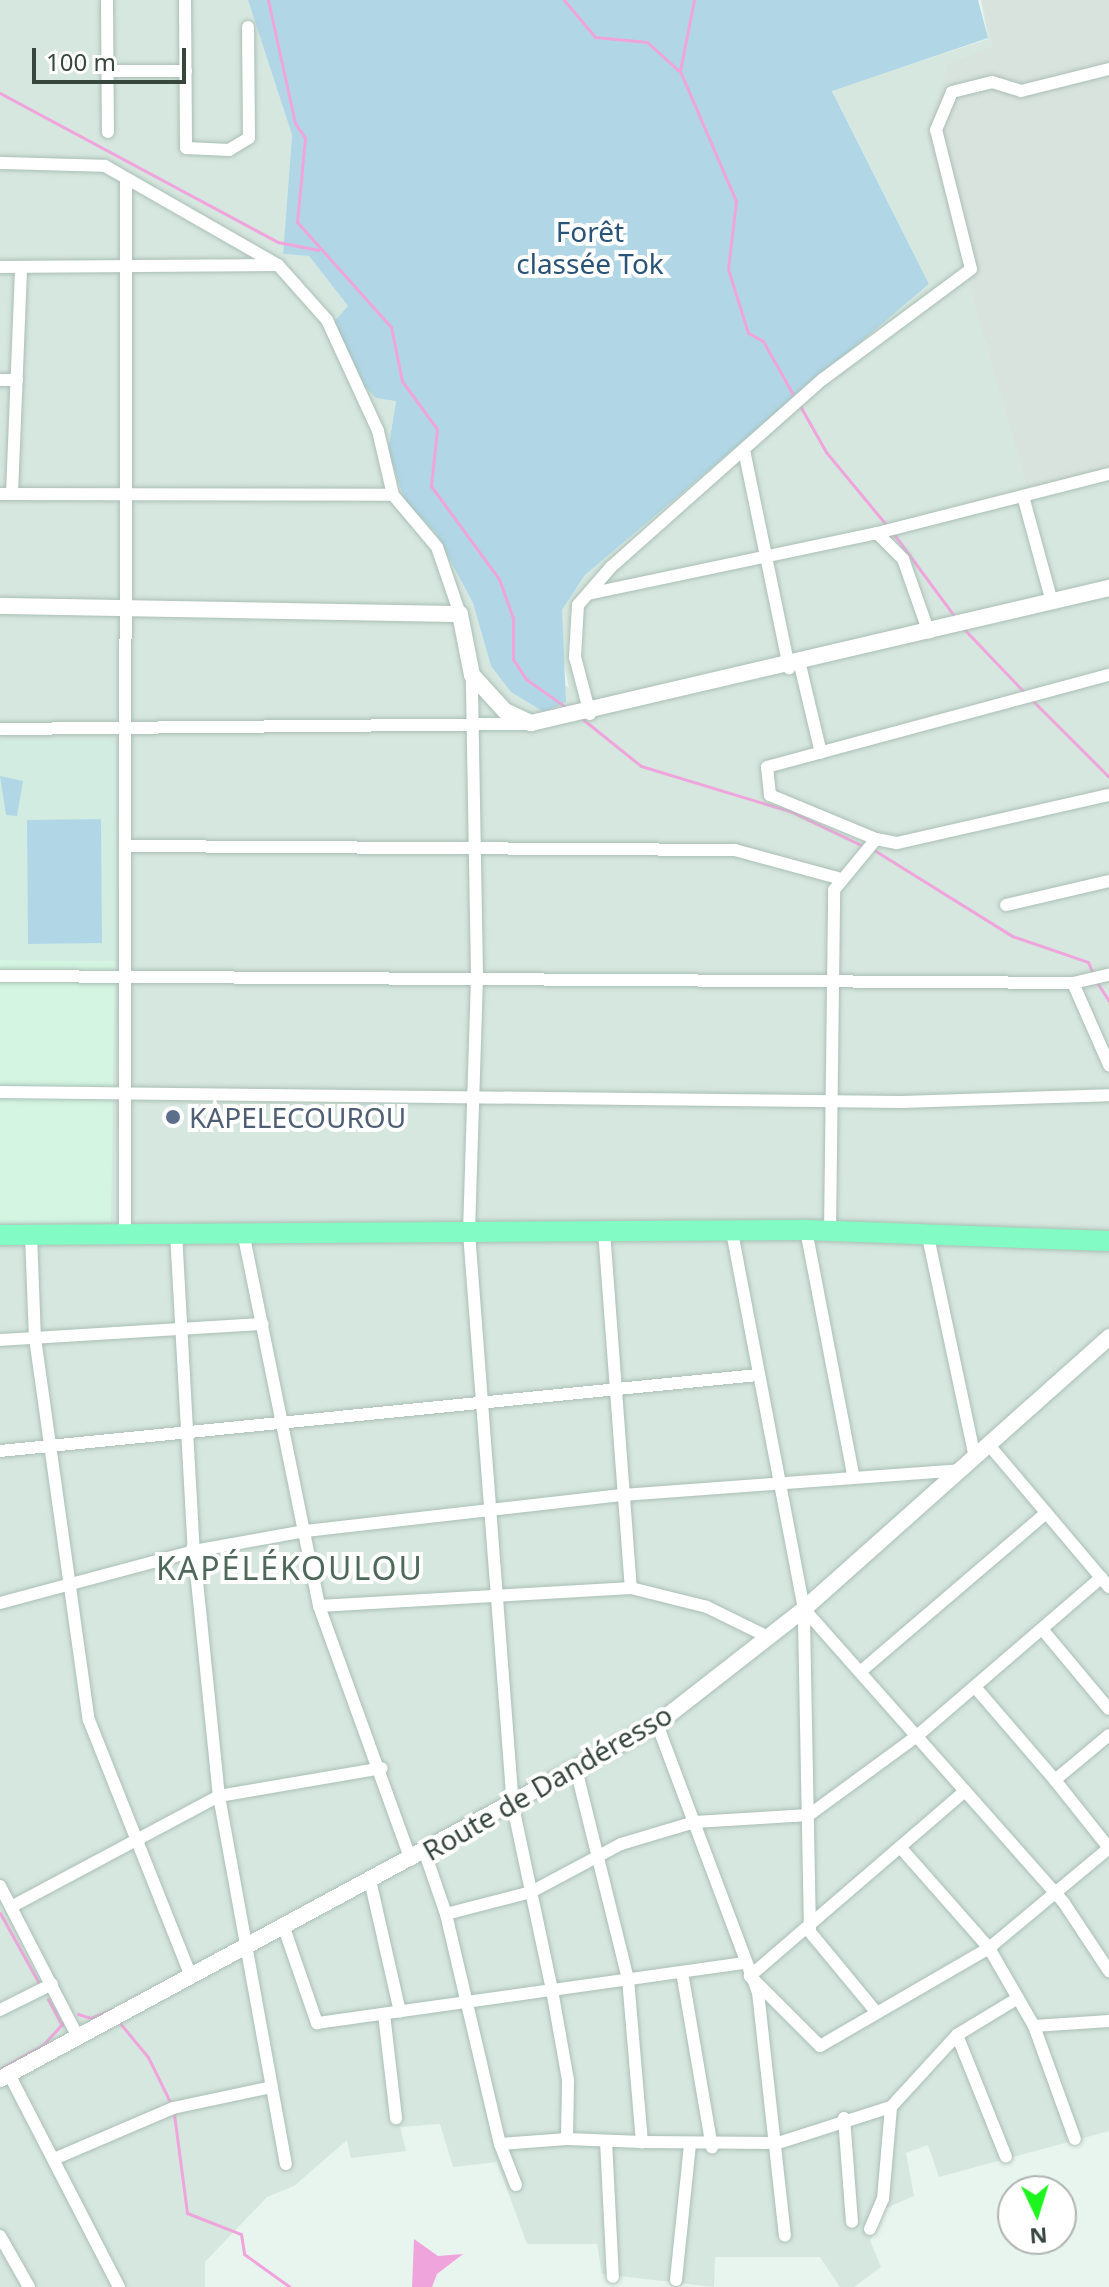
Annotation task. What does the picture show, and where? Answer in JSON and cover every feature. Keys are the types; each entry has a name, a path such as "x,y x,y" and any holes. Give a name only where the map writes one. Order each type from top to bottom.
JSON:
{"highway":[{"path":"0,1235 806,1230 1109,1241"}],"street":[{"path":"107,0 108,132"},
{"path":"185,0 186,148 240,146 250,127 248,27"},
{"path":"583,716 575,657 578,605 823,379 971,269 936,130 952,92 992,82 1021,91 1109,69"},
{"path":"107,71 186,71"},
{"path":"0,163 87,161 126,179 278,265 327,320 378,431 393,495 437,547 460,614 472,675 477,850 477,975 469,1232 513,1807 568,2080 567,2139"},
{"path":"125,1233 131,609 126,179"},
{"path":"0,267 127,270 278,265"},
{"path":"21,268 17,380 6,494 393,495"},
{"path":"0,380 17,380"},
{"path":"744,450 795,667 821,753"},
{"path":"588,594 769,559 1109,474"},
{"path":"1023,496 1052,602"},
{"path":"877,533 903,559 929,633"},
{"path":"0,729 473,728 531,723 583,716 795,667 1109,588"},
{"path":"0,606 460,614"},
{"path":"472,675 505,711 531,723"},
{"path":"1108,797 897,843 870,844 770,795 767,767 1109,675"},
{"path":"830,1232 834,890 870,844"},
{"path":"130,846 735,850 842,879"},
{"path":"1006,905 1109,881"},
{"path":"0,976 833,976 1073,983 1105,976"},
{"path":"1073,983 1109,1065"},
{"path":"0,1092 832,1101 1109,1095"},
{"path":"806,1230 853,1475"},
{"path":"604,1231 631,1588"},
{"path":"243,1232 319,1606 418,1857 446,1914 500,2144 516,2185"},
{"path":"732,1232 777,1483 804,1609 810,1924 877,2013"},
{"path":"927,1232 975,1457"},
{"path":"176,1233 179,1329 194,1551 219,1796 243,1946 286,2164"},
{"path":"31,1235 35,1338 67,1584 89,1720 135,1844 190,1974"},
{"path":"0,1340 263,1324"},
{"name":"Route de Dandéresso","path":"5,2076 190,1974 513,1807 657,1724 804,1609 1109,1337"},
{"path":"0,1451 187,1436 482,1400 614,1394 757,1375"},
{"path":"446,1914 531,1892 597,1855 695,1822 809,1815 917,1736 1042,1629 1105,1582 989,1445"},
{"path":"0,1603 194,1551 305,1531 622,1495 853,1475 960,1470"},
{"path":"860,1672 1046,1513"},
{"path":"319,1606 498,1592 631,1588 707,1607 768,1637"},
{"path":"804,1609 1057,1895 1109,1971"},
{"path":"1042,1629 1109,1709"},
{"path":"750,1976 820,2046 989,1948 1057,1895 1109,1848 975,1687"},
{"path":"657,1724 750,1976 778,2143 785,2236"},
{"path":"1055,1780 1109,1735"},
{"path":"11,1907 135,1844 219,1796 382,1768"},
{"path":"576,1769 628,1979 642,2142"},
{"path":"750,1976 965,1791"},
{"path":"900,1847 989,1948 1034,2026 1075,2139"},
{"path":"370,1880 400,2012"},
{"path":"0,1886 77,2035"},
{"path":"283,1925 310,2019 327,2024 744,1963"},
{"path":"682,1972 712,2147"},
{"path":"0,2010 52,1984"},
{"path":"500,2144 567,2139 712,2147 778,2143 844,2118 891,2107 957,2035 1018,1998"},
{"path":"384,2014 396,2118"},
{"path":"1034,2026 1109,2021"},
{"path":"957,2035 1006,2157"},
{"path":"5,2076 54,2159 119,2287"},
{"path":"54,2159 173,2108 272,2087"},
{"path":"870,2229 883,2199 891,2107"},
{"path":"844,2118 852,2222"},
{"path":"606,2141 613,2277"},
{"path":"676,2280 690,2145"},
{"path":"0,2236 29,2287"}],"shaded area":[{"path":"0,0 248,0 292,135 283,254 309,256 348,306 396,401 388,450 405,502 435,532 473,603 491,666 569,687 559,640 562,610 585,575 929,284 832,90 988,39 981,0 992,47 950,71 926,138 1028,489 1109,468 1109,2131 939,2177 928,2145 906,2153 914,2196 886,2208 870,2241 881,2267 854,2287 840,2287 820,2257 715,2257 714,2287 602,2274 597,2244 527,2244 497,2162 453,2167 440,2124 400,2127 406,2151 351,2158 347,2140 294,2186 267,2197 205,2262 205,2287 0,2287"},
{"path":"981,0 1109,0 1109,468 1028,490 926,138 948,64 992,47"},
{"path":"0,739 108,739 116,745 115,961 0,960"},
{"path":"0,960 115,961 111,1222 0,1224"},
{"path":"414,2239 438,2256 463,2254 437,2274 432,2287 412,2287"}],"green space":[{"name":"Forêt classée Tok","path":"248,0 978,0 988,38 832,91 929,284 585,575 562,610 566,702 544,712 511,692 491,666 473,603 435,532 405,502 388,450 396,401 376,398 356,377 332,324 348,306 309,256 283,254 292,135"},
{"path":"0,776 23,781 17,816 6,815"},
{"path":"101,819 102,943 28,944 27,820"}],"waterway":[{"path":"268,0 295,123 305,138 297,222 391,327 402,381 437,429 431,486 499,579 513,618 513,659 526,679 567,708"},
{"path":"564,0 595,37 647,42 678,70"},
{"path":"694,0 680,71 736,201 728,269 748,333 763,341 795,398"},
{"path":"0,93 278,242 318,250"},
{"path":"799,404 826,452 888,527"},
{"path":"893,533 955,617"},
{"path":"964,629 1025,693"},
{"path":"1033,701 1109,777"},
{"path":"580,717 641,766 792,812 863,846"},
{"path":"874,850 1012,936 1088,962 1093,974"},
{"path":"1096,981 1109,1001"},
{"path":"0,1913 39,1983"},
{"path":"48,1999 62,2025"},
{"path":"78,2014 91,2018 113,2009"},
{"path":"0,2069 43,2045 64,2022"},
{"path":"119,2022 148,2057 172,2106"},
{"path":"174,2114 187,2213 241,2234 244,2254 290,2287"}],"place":[{"name":"KAPELECOUROU","path":"173,1117"}],"district":[{"name":"KAPÉLÉKOULOU","path":"290,1568"}]}
